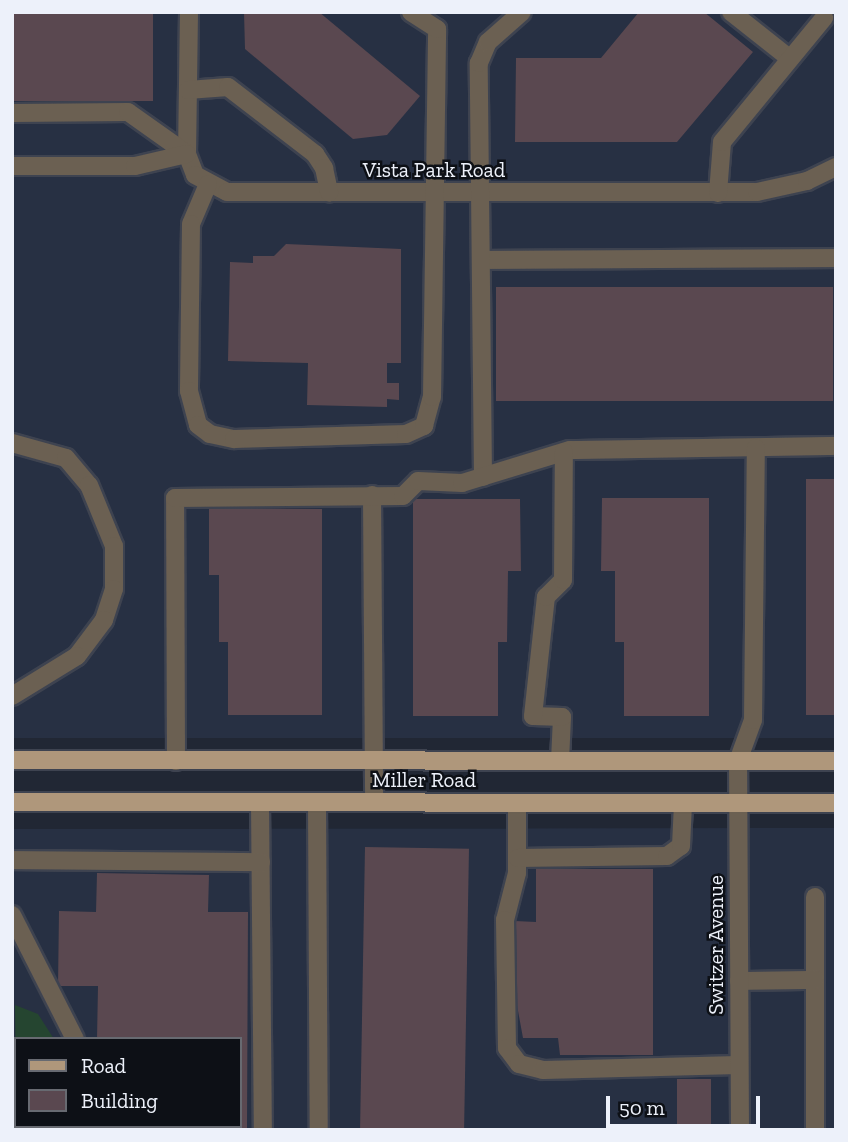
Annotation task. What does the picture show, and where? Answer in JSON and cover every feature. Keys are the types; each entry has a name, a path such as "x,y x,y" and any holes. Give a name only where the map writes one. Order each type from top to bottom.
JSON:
{"main road":[{"name":"Miller Road","path":"12,760 836,761"},
{"name":"Miller Road","path":"12,802 836,803"}],"street":[{"path":"189,12 187,154 195,175 208,184 191,224 189,391 198,425 210,434 234,439 406,434 424,426 432,397 437,29 411,12"},
{"path":"483,477 484,193 479,62 488,42 522,12"},
{"path":"731,12 789,58"},
{"path":"718,193 722,142 789,58 826,19"},
{"path":"188,90 228,88 315,154 324,167 329,192"},
{"path":"12,113 128,112 187,154"},
{"path":"12,166 135,166 187,154"},
{"name":"Vista Park Road","path":"208,184 227,192 757,192 794,184 836,167"},
{"path":"484,260 836,258"},
{"path":"12,443 66,458 89,485 114,546 114,589 104,620 77,656 12,696"},
{"path":"176,761 174,498 403,496 418,481 462,483 564,452 836,446"},
{"path":"738,761 753,720 756,447"},
{"path":"560,761 562,717 533,716 546,597 563,579 564,452"},
{"path":"372,495 374,802"},
{"name":"Switzer Avenue","path":"738,761 740,1130"},
{"path":"260,802 263,1130"},
{"path":"317,802 319,1130"},
{"path":"517,803 518,859 505,919 507,1048 519,1065 543,1070 739,1065"},
{"path":"518,859 667,856 681,846 683,803"},
{"path":"12,860 261,862"},
{"path":"815,897 815,1130"},
{"path":"12,915 74,1037"},
{"path":"739,981 815,980"}],"shaded area":[{"path":"12,12 836,12 836,738 12,738"},
{"path":"836,828 836,1130 12,1130 12,829"}],"green space":[{"path":"15,1005 38,1014 53,1037 15,1037"}],"building":[{"path":"12,12 153,12 153,101 12,101"},
{"path":"244,12 319,12 420,96 387,135 353,139 245,49"},
{"path":"639,12 704,12 753,52 677,142 515,142 516,58 601,58"},
{"path":"286,244 401,249 401,363 387,363 387,383 399,383 399,400 387,399 387,407 307,405 308,363 228,361 230,262 253,263 253,256 274,256"},
{"path":"496,287 833,287 833,401 496,401"},
{"path":"806,479 836,479 836,715 806,715"},
{"path":"602,498 709,498 709,716 624,716 624,642 615,642 615,571 601,571"},
{"path":"413,499 520,499 521,571 508,571 507,642 498,642 498,716 413,716"},
{"path":"209,508 322,509 322,715 228,715 228,642 219,642 219,575 209,575"},
{"path":"365,847 469,849 464,1130 360,1130"},
{"path":"536,869 653,869 653,1055 560,1055 558,1038 523,1038 516,1000 515,921 536,922"},
{"path":"97,873 209,875 208,912 248,912 247,1130 190,1128 242,1128 242,1037 97,1037 98,986 58,986 59,911 96,912"},
{"path":"677,1079 711,1079 711,1130 677,1130"}]}
